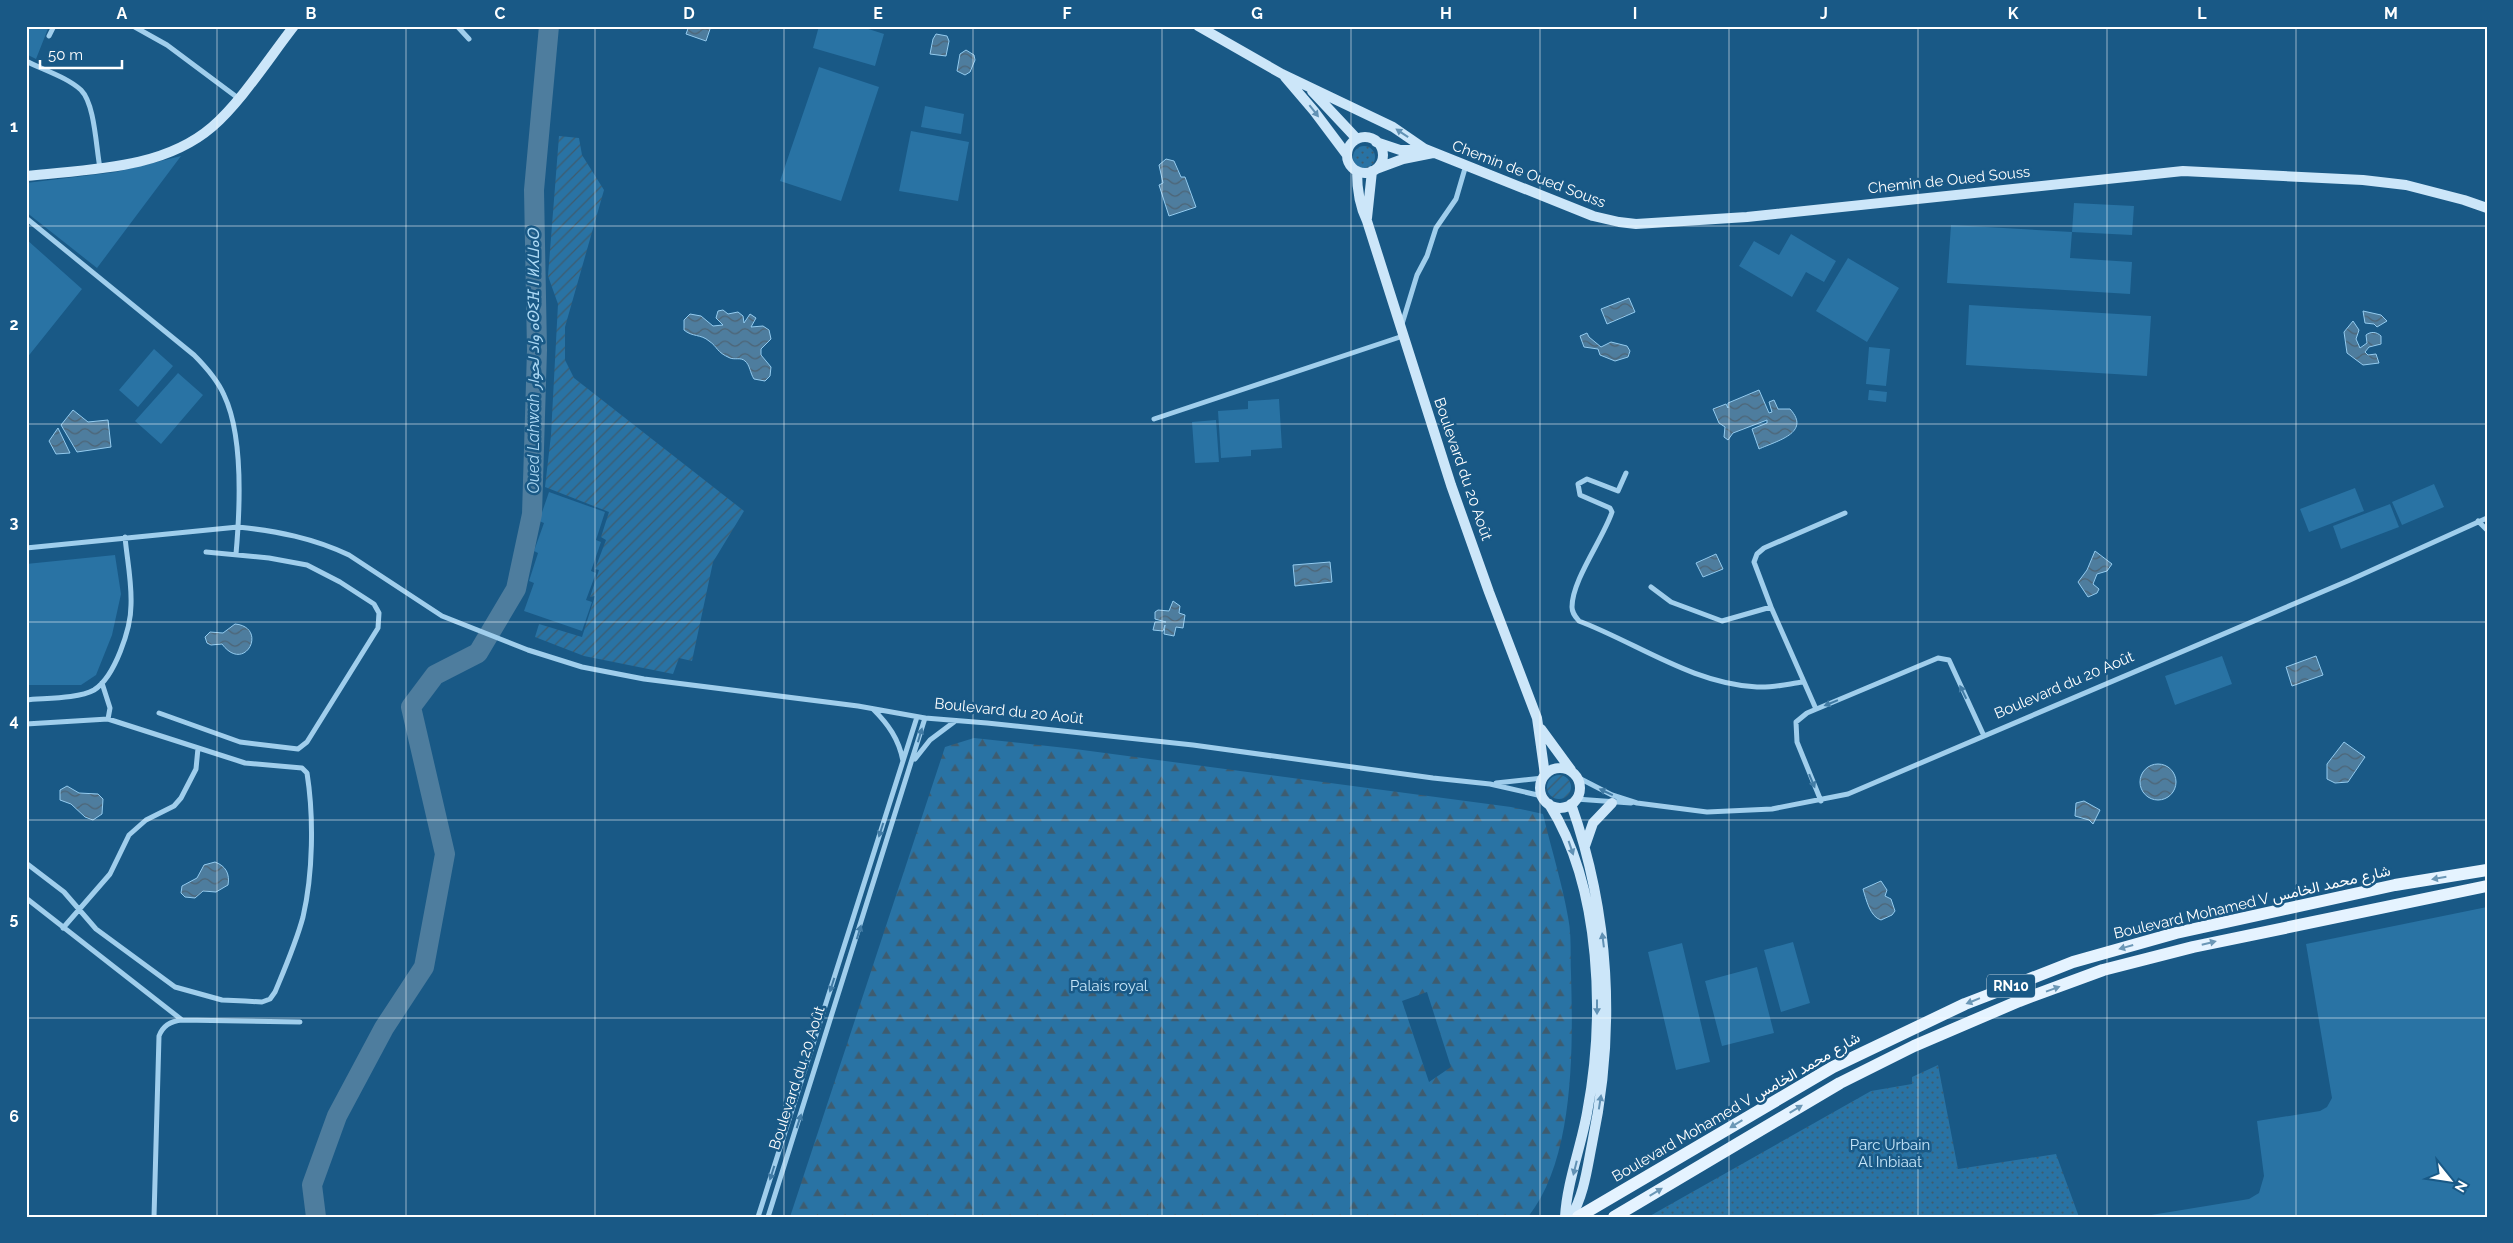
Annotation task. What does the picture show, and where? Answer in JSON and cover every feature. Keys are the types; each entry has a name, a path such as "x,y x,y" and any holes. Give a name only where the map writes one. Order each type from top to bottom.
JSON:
{"main road":[{"name":"Boulevard Mohamed V شارع محمد الخامس","path":"1578,1217 1833,1067 1965,1004 2031,978 2073,962 2176,933 2386,887 2487,870"},
{"name":"Boulevard Mohamed V شارع محمد الخامس","path":"1614,1217 1840,1083 1914,1046 2019,1001 2103,970 2193,947 2487,886"}],"street":[{"path":"50,36 54,26"},
{"path":"133,26 167,45 238,98"},
{"path":"26,176 100,168 150,160 194,140 212,127 238,98 294,26"},
{"path":"457,26 469,39"},
{"path":"1198,26 1282,74 1314,111 1347,155"},
{"path":"26,61 72,84 84,94 92,118 100,168"},
{"name":"Chemin de Oued Souss","path":"1282,74 1378,119 1429,151 1593,216 1618,222 1636,224 1747,217 2183,171 2314,177 2406,185 2487,208"},
{"path":"1305,84 1357,139"},
{"path":"1374,170 1382,155 1376,142 1368,138 1357,139 1348,148 1347,155 1349,164 1357,171 1374,170 1429,151"},
{"name":"Chemin de Oued Souss","path":"1376,142 1400,150 1429,151"},
{"path":"1154,419 1402,331 1417,275 1427,256 1436,228 1456,198 1466,165"},
{"name":"Boulevard du 20 Août","path":"1367,221 1368,197 1374,170"},
{"name":"Boulevard du 20 Août","path":"1357,171 1358,198 1458,503 1538,724 1553,749 1574,775 1612,795 1637,803"},
{"path":"26,218 194,355 212,374 227,401 237,451 240,501 236,554"},
{"path":"1626,473 1618,491 1587,479 1578,484 1580,495 1610,508 1612,512 1573,600 1574,616 1579,621 1690,672 1757,687 1803,682"},
{"path":"1816,709 1771,607 1754,562 1757,554 1764,548 1845,513"},
{"name":"Boulevard du 20 Août","path":"1574,802 1637,803 1707,812 1772,809 1821,801 1848,794 2350,580 2487,518"},
{"path":"2478,522 2487,530"},
{"path":"26,548 125,536 238,527 287,533 333,548 442,616 467,628 582,667 626,676 873,708 925,718"},
{"path":"26,700 79,695 94,690 102,683 115,663 125,636 131,606 125,536"},
{"path":"159,713 240,742 298,749 307,742 378,628 379,613 374,604 319,570 306,565 236,554 206,552"},
{"path":"1651,587 1671,602 1722,621 1771,607"},
{"path":"1821,801 1796,742 1796,722 1800,717 1938,658 1945,658 1953,666 1984,736"},
{"path":"102,683 110,708 108,719"},
{"path":"873,708 898,741 903,762"},
{"name":"Boulevard du 20 Août","path":"758,1217 918,717"},
{"name":"Boulevard du 20 Août","path":"768,1217 925,718 1193,745 1490,784 1546,800"},
{"path":"26,724 108,719 244,763 302,768 306,773 311,822 306,900 298,934 272,996 262,1002 222,1000 180,990 96,929 64,892 26,863"},
{"path":"911,765 930,740 955,722"},
{"name":"Boulevard du 20 Août","path":"1490,784 1544,776 1538,724"},
{"path":"63,928 114,868 129,835 146,820 174,806 181,798 196,769 198,748"},
{"path":"1565,1217 1592,1085 1597,999 1592,941 1580,878 1563,825 1546,800 1540,787 1544,776 1557,768 1574,775 1580,789 1574,802 1595,889 1604,947 1606,1034 1597,1119 1581,1195 1571,1217"},
{"path":"1546,800 1562,807 1574,802"},
{"path":"1585,849 1593,823 1612,803"},
{"path":"26,898 182,1020"},
{"path":"154,1217 159,1036 164,1027 169,1023 182,1020 300,1022"}],"green space":[{"path":"26,26 49,26 36,59 26,54"},
{"path":"819,26 859,26 884,34 875,66 813,48"},
{"path":"819,67 879,87 841,201 780,181"},
{"path":"925,106 964,114 961,134 921,127"},
{"path":"911,131 969,142 958,201 899,191"},
{"path":"559,136 579,138 582,155 604,190 565,327 565,360 574,378 744,511 713,562 692,661 679,658 673,674 584,656 535,637 539,624 582,637 595,596 590,597 599,570 595,569 606,540 601,537 609,512 545,487 551,435 558,304 548,276"},
{"path":"1364,146 1374,153 1375,157 1368,167 1364,168 1354,161 1353,157 1360,147"},
{"path":"181,156 97,268 26,212 26,183 116,172"},
{"path":"2074,203 2134,206 2132,235 2072,232"},
{"path":"1951,225 2072,232 2070,258 2132,262 2130,294 1947,283"},
{"path":"1791,234 1836,261 1824,282 1806,272 1792,297 1739,266 1754,241 1779,255"},
{"path":"26,239 82,289 26,359"},
{"path":"1848,258 1899,288 1867,342 1816,311"},
{"path":"1969,305 2151,316 2147,376 1966,365"},
{"path":"1869,347 1890,349 1886,386 1866,384"},
{"path":"154,349 173,366 138,407 119,390"},
{"path":"178,373 203,395 161,444 135,421"},
{"path":"1869,390 1887,392 1886,402 1868,400"},
{"path":"1279,399 1282,448 1251,450 1251,456 1221,458 1218,411 1248,409 1248,401"},
{"path":"1216,420 1219,462 1195,463 1192,422"},
{"path":"2434,484 2444,507 2402,525 2392,502"},
{"path":"2355,488 2364,511 2309,532 2300,509"},
{"path":"549,492 605,512 596,540 601,542 591,571 596,573 586,600 592,602 582,631 524,611 534,583 529,581 538,553 534,551 544,523 539,521"},
{"path":"2390,504 2399,527 2341,549 2333,526"},
{"path":"115,555 121,594 112,635 96,675 81,685 26,685 26,564"},
{"path":"2222,656 2232,684 2175,705 2165,676"},
{"name":"Palais royal","path":"974,738 1075,749 1511,807 1543,814 1563,891 1569,924 1572,1003 1571,1067 1563,1134 1555,1165 1543,1193 1528,1217 790,1217 945,747","holes":["1427,992 1451,1067 1429,1082 1402,1001"]},
{"path":"1559,775 1568,778 1571,787 1568,796 1559,799 1550,796 1547,787 1550,778"},
{"path":"2487,907 2487,1217 2139,1217 2249,1199 2259,1193 2264,1176 2257,1121 2320,1111 2327,1107 2332,1098 2306,944"},
{"path":"1793,942 1810,1003 1781,1012 1764,950"},
{"path":"1682,943 1710,1062 1676,1070 1648,952"},
{"path":"1757,967 1774,1033 1722,1046 1705,981"},
{"name":"Parc Urbain Al Inbiaat","path":"1938,1065 1958,1169 2056,1154 2079,1217 1648,1217 1871,1091 1912,1084 1912,1077"}],"water":[{"path":"689,26 711,26 706,41 686,34"},
{"path":"936,34 947,36 949,41 946,56 930,54"},
{"path":"966,50 974,55 975,60 970,72 965,75 957,71 960,54"},
{"path":"1166,159 1174,161 1181,177 1185,177 1196,207 1169,216 1159,185 1163,183 1159,165"},
{"path":"1629,298 1635,312 1607,324 1601,309"},
{"path":"723,310 728,314 738,312 743,316 744,323 750,314 756,318 751,327 763,326 769,330 771,339 761,349 761,355 771,367 770,376 765,381 754,379 747,363 743,360 725,356 706,339 684,330 684,320 690,314 701,316 713,326 723,325 716,318 718,311"},
{"path":"2363,311 2381,315 2387,321 2377,327 2374,324 2365,323"},
{"path":"2353,321 2359,330 2356,339 2360,348 2367,343 2366,335 2374,333 2381,336 2381,344 2369,347 2365,352 2368,355 2376,354 2379,363 2363,365 2347,353 2344,332"},
{"path":"1587,333 1601,347 1611,342 1627,346 1630,351 1628,357 1615,361 1600,355 1598,349 1584,347 1580,336"},
{"path":"1759,390 1769,413 1772,412 1769,402 1774,400 1778,409 1790,409 1796,417 1797,424 1789,435 1759,449 1752,429 1767,423 1767,420 1733,433 1728,440 1724,437 1725,427 1719,423 1713,409 1726,404 1728,408 1728,403"},
{"path":"73,410 88,422 108,420 111,447 77,452 61,425"},
{"path":"58,428 70,453 56,454 49,441"},
{"path":"2095,551 2112,564 2107,571 2097,574 2093,584 2099,589 2097,593 2088,597 2078,582 2087,570"},
{"path":"1716,554 1723,569 1703,577 1696,563"},
{"path":"1330,562 1332,582 1295,586 1293,565"},
{"path":"1173,601 1180,606 1179,613 1185,615 1183,628 1176,627 1174,636 1164,634 1165,625 1163,631 1153,630 1155,622 1166,622 1155,619 1155,612 1158,610 1169,611"},
{"path":"235,624 245,627 251,633 250,647 245,652 239,654 231,652 222,644 211,645 207,643 205,637 210,632 223,633"},
{"path":"2316,656 2323,675 2292,686 2286,667"},
{"path":"2344,742 2365,757 2348,782 2335,783 2327,779 2327,764"},
{"path":"2158,764 2165,765 2171,769 2175,775 2175,789 2171,795 2165,799 2158,800 2151,799 2145,795 2141,789 2140,782 2141,775 2145,769 2151,765"},
{"path":"67,786 79,793 98,794 103,799 102,814 93,820 85,817 71,804 60,800 60,790"},
{"path":"2084,801 2100,810 2093,824 2089,820 2075,816 2076,803"},
{"path":"215,862 226,871 228,885 216,892 203,891 195,898 185,897 181,893 182,886 197,878 204,865"},
{"path":"1881,881 1887,890 1885,896 1891,899 1895,911 1892,915 1881,920 1871,912 1863,889"}],"waterway":[{"name":"Oued Lahwah واد لحوار ⴰⵙⵉⴼ ⵏ ⵍⵃⵡⴰⵔ","path":"316,1217 312,1185 337,1116 384,1028 424,967 445,854 411,707 435,675 478,653 516,589 532,514 537,350 534,190 549,26"}]}
